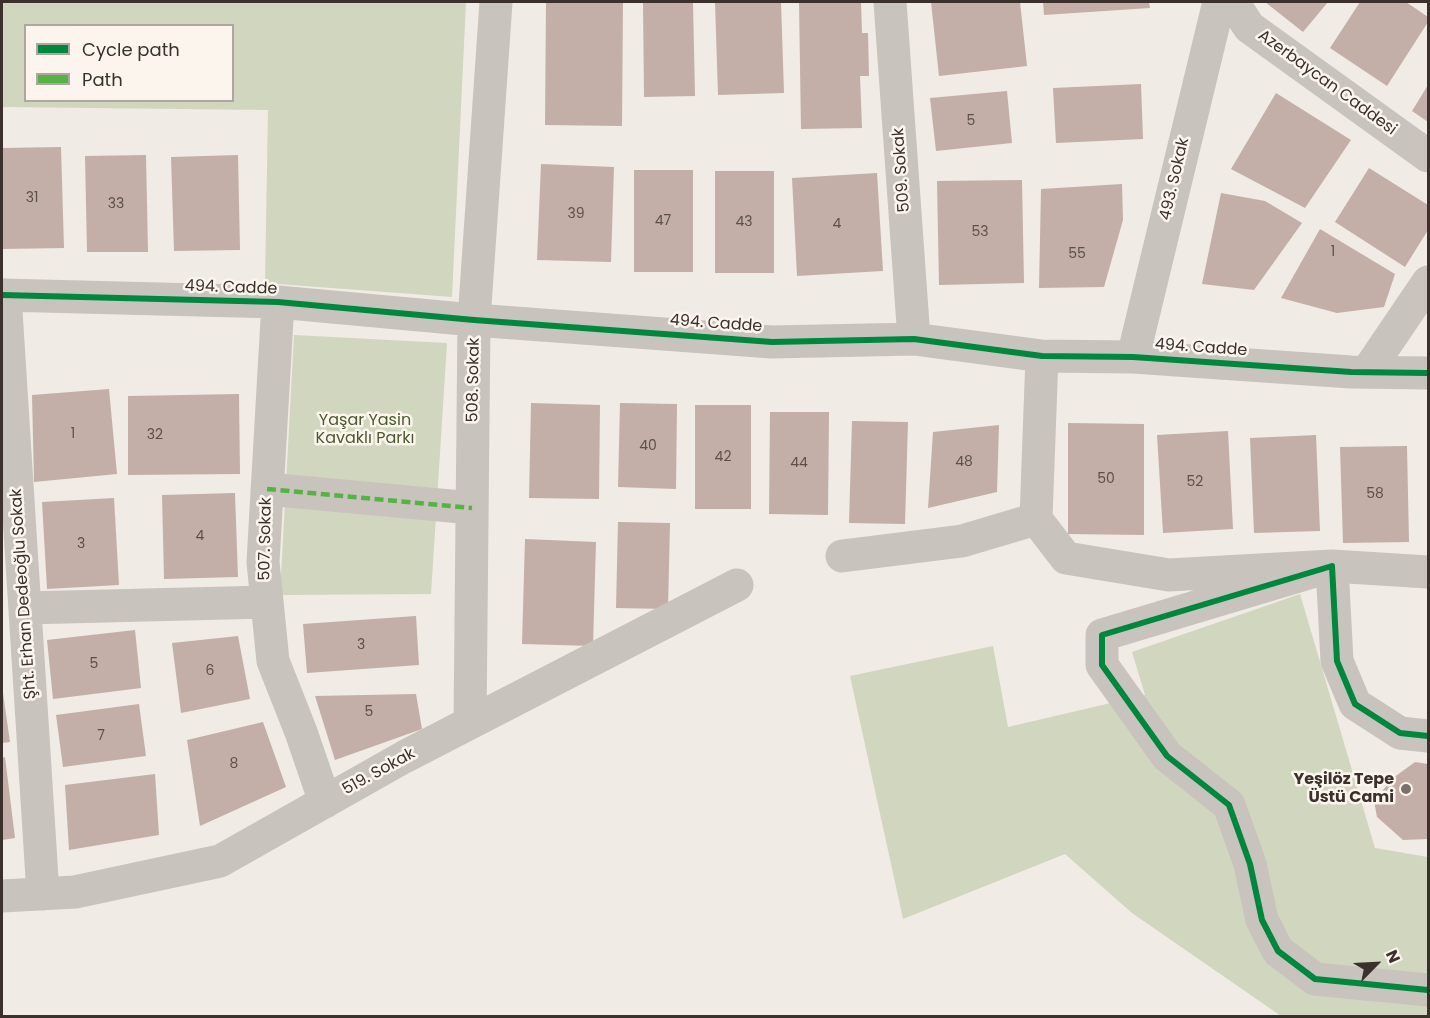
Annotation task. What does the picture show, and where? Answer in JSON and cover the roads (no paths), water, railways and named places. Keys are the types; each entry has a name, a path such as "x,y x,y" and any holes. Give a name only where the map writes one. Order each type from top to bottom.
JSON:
{"street":[{"name":"508. Sokak","path":"470,723 474,320 496,2"},
{"name":"509. Sokak","path":"890,2 914,339"},
{"name":"493. Sokak","path":"1133,357 1219,2"},
{"name":"Azerbaycan Caddesi","path":"1233,2 1249,27 1428,156"},
{"path":"1367,372 1428,282"},
{"name":"494. Cadde","path":"3,295 278,302 474,320 772,342 914,339 1042,356 1133,357 1351,372 1428,373"},
{"name":"Şht. Erhan Dedeoğlu Sokak","path":"3,295 43,894"},
{"name":"507. Sokak","path":"278,302 263,562 273,662 301,732 325,802"},
{"path":"1042,356 1036,519 1066,558 1169,575 1332,566 1428,572"},
{"path":"267,489 472,508"},
{"path":"842,556 962,541 1036,519"},
{"path":"1332,566 1337,661 1355,704 1400,733 1428,736"},
{"path":"1332,566 1102,635 1102,665 1167,756 1229,805 1250,864 1262,920 1278,951 1315,979 1428,990"},
{"name":"519. Sokak","path":"2,896 75,892 220,861 404,757 737,585"},
{"path":"25,608 267,602"}],"place":[{"name":"Yeşilöz Tepe Üstü Cami","path":"1406,789"}],"park label":[{"name":"Yaşar Yasin Kavaklı Parkı","path":"365,430"}]}
